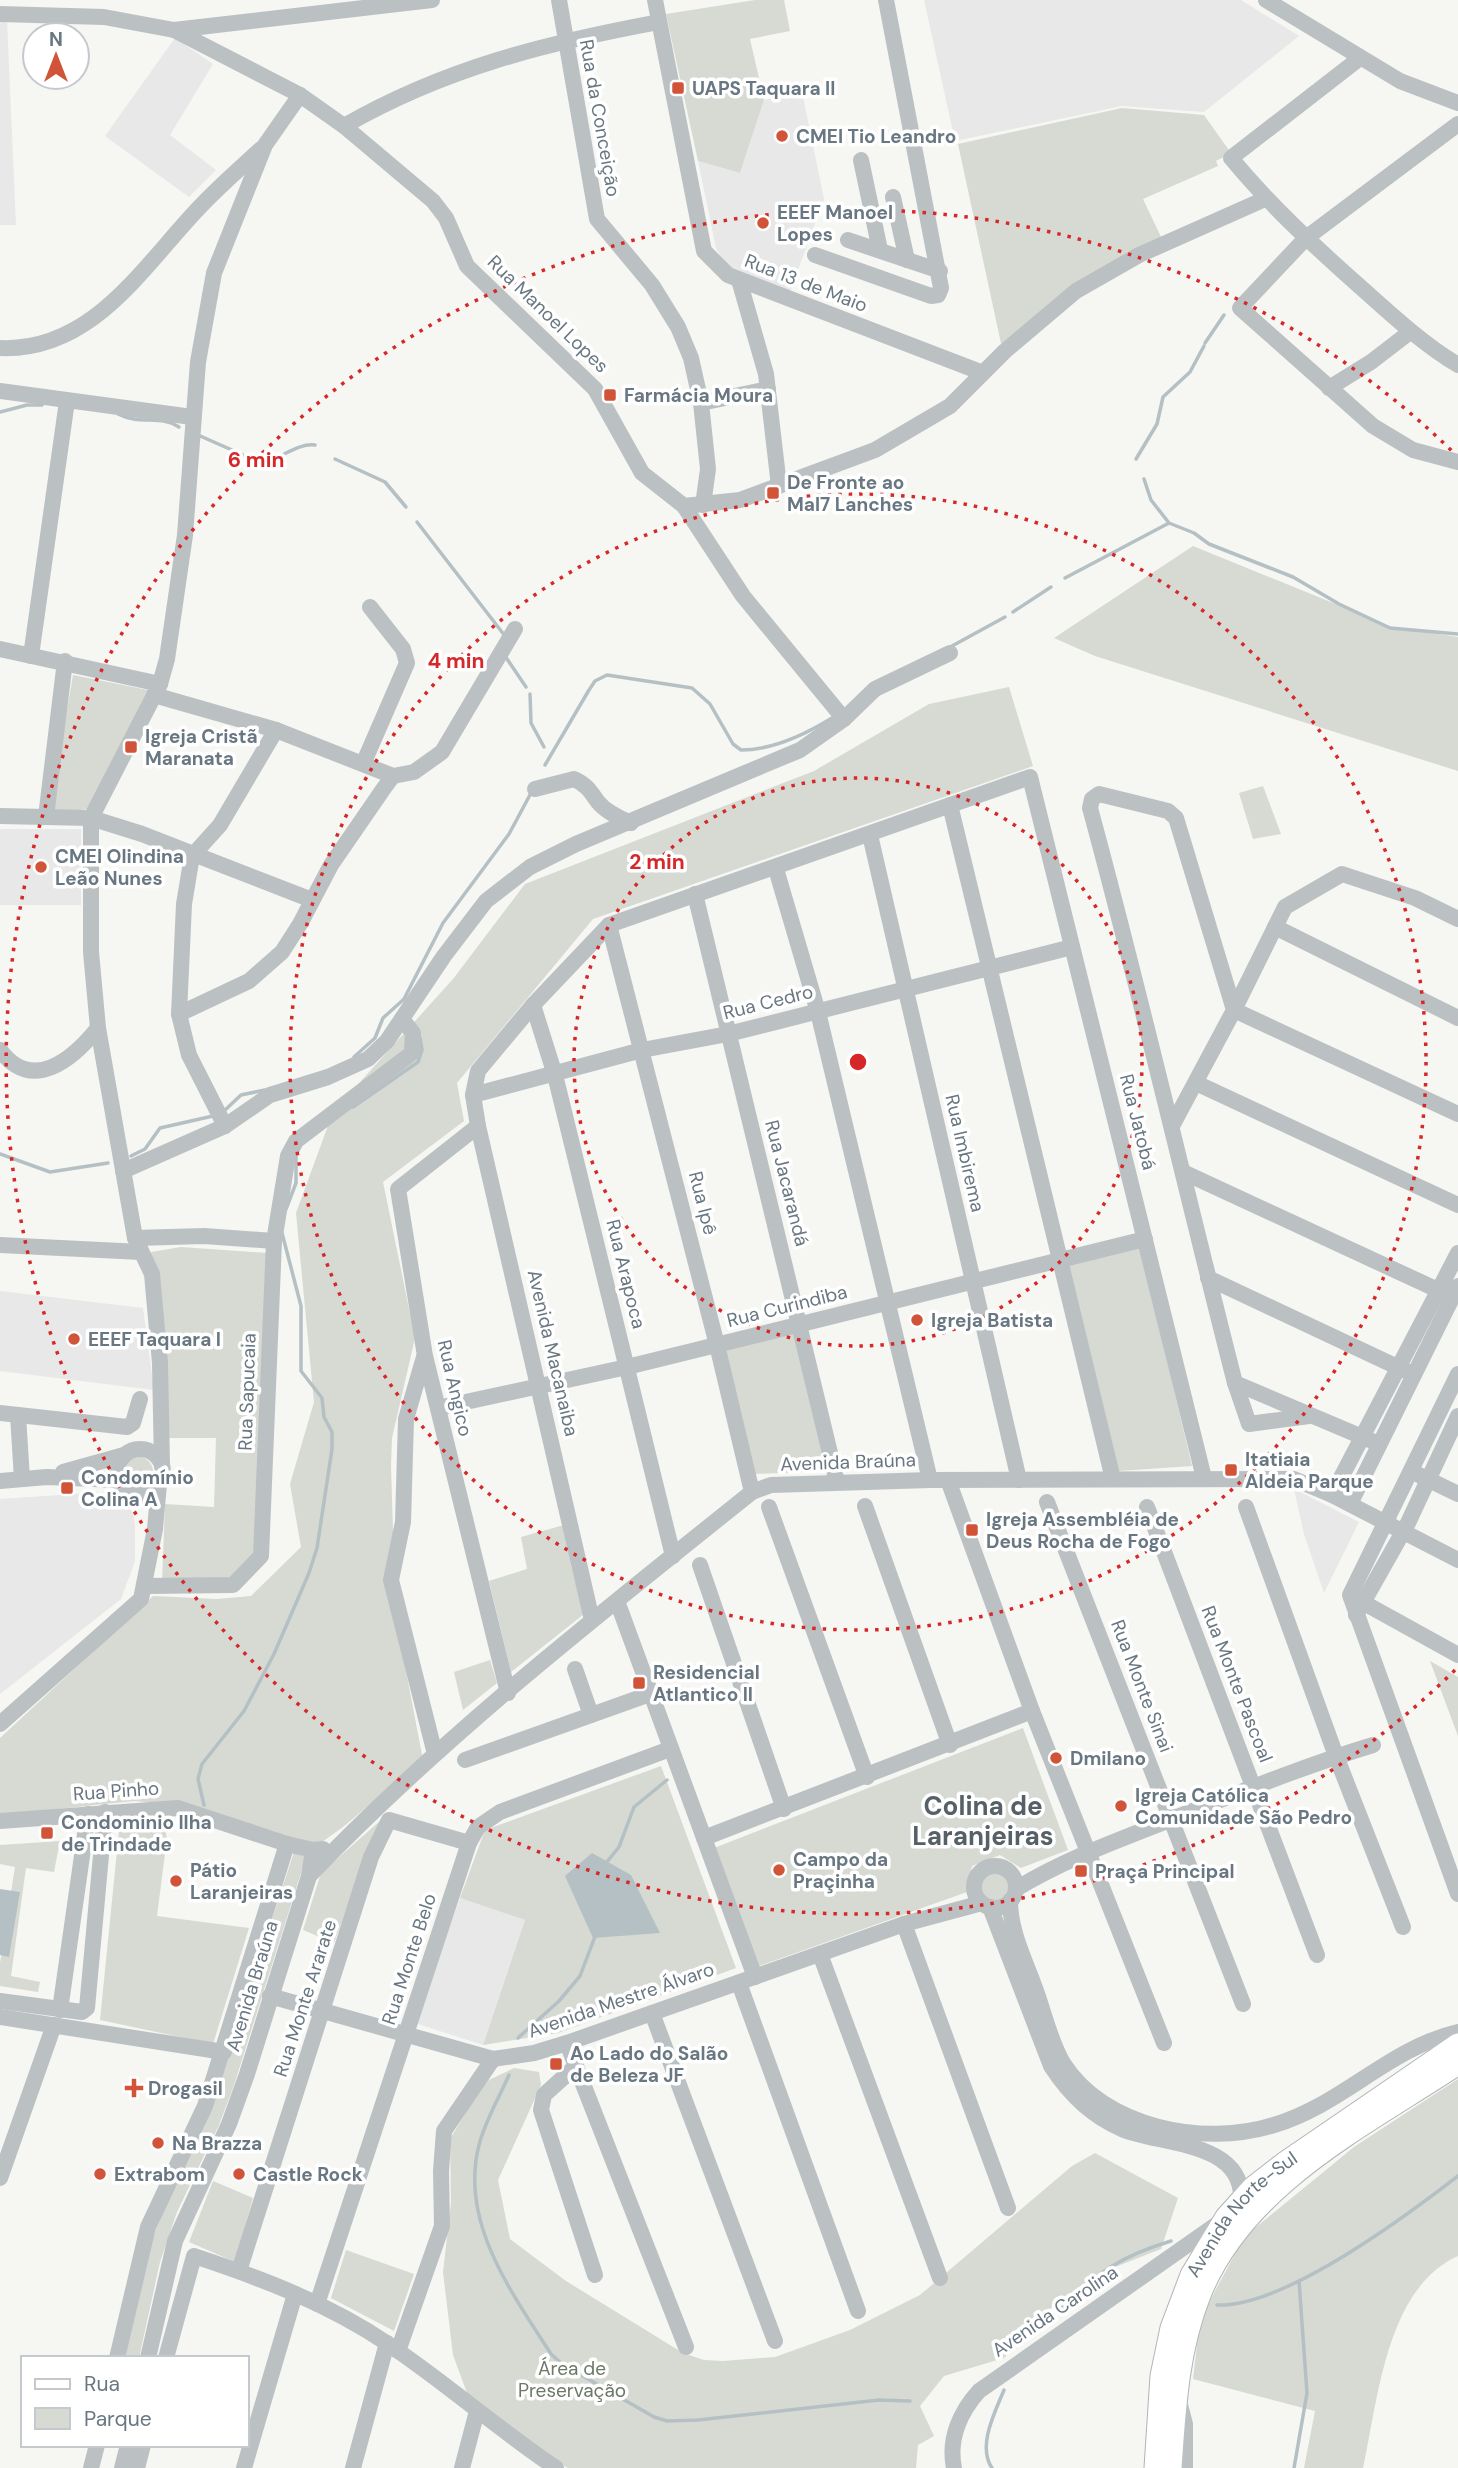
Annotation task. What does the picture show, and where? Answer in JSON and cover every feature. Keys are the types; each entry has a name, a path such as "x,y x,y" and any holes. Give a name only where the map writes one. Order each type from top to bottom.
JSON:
{"main road":[{"name":"Avenida Norte-Sul","path":"1155,2468 1161,2376 1171,2328 1191,2275 1226,2217 1241,2199 1284,2163 1458,2044"},
{"name":"Avenida Norte-Sul","path":"1171,2468 1184,2349 1199,2296 1213,2267 1251,2215 1314,2160 1458,2064"}],"street":[{"path":"174,30 432,0"},
{"name":"Rua da Conceição","path":"559,0 597,219 652,285 678,327 691,358 701,403 708,469 703,505"},
{"name":"Rua 13 de Maio","path":"655,0 704,251 728,275 738,280 983,373"},
{"path":"815,255 930,296 938,295 942,288 886,0"},
{"path":"1266,0 1400,81 1458,103"},
{"name":"Rua Manoel Lopes","path":"0,14 104,18 174,30 300,96 344,125 433,201 446,218 467,266 595,389 642,473 684,506 743,596 844,719"},
{"path":"344,125 387,101 456,71 566,39 659,22"},
{"path":"1360,58 1231,158 1265,199 1306,238 1426,346 1458,365"},
{"path":"0,348 37,345 62,338 90,322 124,291 219,187 265,145 300,96"},
{"path":"1458,124 1306,238 1240,308 1373,426 1413,450 1458,462"},
{"path":"0,1724 137,1604 146,1586 162,1466 160,1363 152,1274 138,1245 122,1171 98,1028 91,953 91,818 157,689 174,625 186,535 192,417 214,274 265,145"},
{"path":"861,160 880,250"},
{"path":"893,197 907,260"},
{"path":"684,506 740,500 875,450 950,406 983,373 1076,291 1139,255 1265,199"},
{"path":"848,240 940,271"},
{"path":"738,280 768,389 779,486"},
{"path":"1329,388 1371,362 1410,332"},
{"path":"701,403 768,389"},
{"path":"0,391 192,417"},
{"path":"31,656 67,401"},
{"path":"364,762 407,663 403,649 370,607"},
{"path":"0,649 65,661 157,689 364,762 393,776 414,772 442,752 515,629"},
{"path":"122,1171 225,1126 270,1096 328,1077 368,1059 387,1041 486,901 548,857 800,750 844,719 875,689 950,653"},
{"path":"46,817 65,661"},
{"path":"225,1126 189,1055 179,1014 183,913 192,856 206,844 226,816 276,730"},
{"path":"179,1014 225,995 268,966 300,924 331,865 393,776"},
{"name":"Rua Jatobá","path":"950,806 1030,777 1204,1478"},
{"path":"536,789 574,779 591,790 598,803 631,823"},
{"path":"1311,1416 1249,1424 1235,1383 1090,808 1094,796 1108,793 1168,811 1176,818 1234,1010 1458,1114"},
{"path":"473,1096 478,1071 533,1005 608,925 776,869 950,806 1113,1479"},
{"path":"0,816 91,818 142,834 192,856 313,900"},
{"name":"Rua Imbirema","path":"870,835 1019,1480"},
{"path":"776,869 818,1012 930,1480"},
{"path":"1172,1126 1285,907 1342,874 1415,898 1458,919"},
{"name":"Rua Jacarandá","path":"695,894 837,1482"},
{"name":"Rua Ipê","path":"608,925 718,1345 752,1492"},
{"path":"1275,928 1458,1018"},
{"name":"Rua Cedro","path":"473,1096 642,1050 728,1034 1072,947"},
{"name":"Rua Arapoca","path":"533,1005 555,1075 673,1556"},
{"name":"Rua Sapucaia","path":"146,1586 233,1585 261,1556 274,1241 288,1156 296,1141 412,1053 413,1033 402,1019"},
{"path":"0,1050 10,1062 23,1069 40,1070 70,1059 98,1028"},
{"path":"1196,1083 1458,1205"},
{"name":"Avenida Macanaiba","path":"473,1096 592,1620"},
{"name":"Rua Angico","path":"478,1126 398,1189 425,1356 508,1693"},
{"path":"1183,1172 1450,1291"},
{"path":"0,1245 138,1245 204,1236 274,1241"},
{"name":"Rua Curindiba","path":"438,1408 627,1367 1145,1239"},
{"path":"1332,1495 1362,1437 1406,1371 1450,1291 1458,1253"},
{"path":"1208,1278 1406,1371"},
{"path":"425,1356 406,1419 403,1522 391,1580 435,1754"},
{"path":"1350,1504 1378,1444 1406,1371"},
{"path":"1458,1374 1453,1398 1410,1471 1350,1595 1360,1609 1458,1894"},
{"path":"1235,1383 1378,1444"},
{"path":"0,1413 127,1427 133,1423 140,1399"},
{"path":"18,1415 22,1479"},
{"path":"159,1416 117,1469 118,1480 126,1491 135,1495 149,1493 159,1485"},
{"path":"1360,1609 1403,1532 1458,1416"},
{"path":"47,1477 131,1452 155,1455 162,1466"},
{"path":"1410,1471 1458,1494"},
{"path":"0,1481 47,1477 118,1480"},
{"name":"Avenida Braúna","path":"148,2356 175,2241 229,2124 309,1876 435,1754 592,1620 752,1492 771,1485 837,1482 1294,1479 1332,1495 1458,1560"},
{"path":"948,1480 1032,1711 1164,2043"},
{"path":"135,1495 155,1529"},
{"name":"Rua Monte Sinai","path":"1047,1502 1242,2004"},
{"path":"865,1506 950,1745"},
{"path":"769,1507 867,1777"},
{"name":"Rua Monte Pascoal","path":"1147,1507 1317,1955"},
{"path":"1246,1507 1336,1756 1403,1927"},
{"path":"700,1565 784,1809"},
{"path":"617,1601 755,1977"},
{"path":"1360,1609 1458,1655"},
{"path":"575,1669 591,1715"},
{"path":"465,1760 650,1694"},
{"path":"704,1838 1032,1711"},
{"path":"982,1900 1001,1907 1013,1888 1049,1868 1254,1786 1373,1745"},
{"name":"Rua Monte Belo","path":"317,2304 469,1843 478,1827 500,1812 670,1749"},
{"name":"Rua Pinho","path":"0,1821 178,1808 313,1850"},
{"path":"0,2017 57,2017 82,2012 87,2008 96,1813"},
{"path":"0,2178 57,2017 96,1813"},
{"name":"Rua Monte Ararate","path":"239,2271 371,1857 389,1820 469,1843"},
{"name":"Avenida Braúna","path":"313,1850 330,1847 348,1836"},
{"name":"Avenida Braúna","path":"117,2356 148,2227 205,2106 287,1844"},
{"path":"309,1876 313,1850"},
{"path":"1241,2199 1236,2176 1212,2153 1121,2128 1081,2104 1065,2088 1051,2066 982,1900 976,1879 986,1868 1000,1867 1013,1888 1013,1928 1062,2061 1089,2093 1125,2117 1199,2132 1239,2132 1273,2126 1324,2105 1412,2046 1458,2032"},
{"name":"Avenida Mestre Álvaro","path":"270,1996 493,2059 534,2053 567,2043 904,1924 982,1900"},
{"path":"904,1924 1007,2208"},
{"path":"820,1954 940,2278"},
{"path":"738,1983 858,2311"},
{"path":"0,2001 57,2017 224,2052"},
{"path":"652,2013 775,2341"},
{"path":"567,2043 686,2347"},
{"path":"354,2468 392,2347 442,2226 441,2145 444,2131 493,2059"},
{"path":"576,2066 544,2095 541,2110 595,2275"},
{"name":"Avenida Carolina","path":"954,2468 953,2444 957,2422 979,2390 1226,2217"},
{"path":"167,2356 193,2256 239,2271 317,2304 392,2347 556,2468"},
{"path":"244,2468 295,2294"},
{"path":"1177,2394 1185,2424 1185,2468"},
{"path":"462,2468 477,2411"},
{"path":"91,2468 96,2447"},
{"path":"122,2468 127,2447"},
{"path":"137,2468 142,2447"}],"shaded area":[{"path":"924,0 1241,0 1299,36 1204,112 1122,106 955,141"},
{"path":"0,22 7,22 16,225 0,225"},
{"path":"175,38 213,64 170,135 216,170 189,197 105,136"},
{"name":"EEEF Manoel Lopes","path":"802,92 824,199 790,292 731,268 723,260 716,248 698,161 740,173 764,100"},
{"name":"CMEI Olindina Leão Nunes","path":"0,829 81,829 81,905 0,905"},
{"name":"EEEF Taquara I","path":"0,1291 143,1308 154,1390 0,1371"},
{"path":"1294,1489 1359,1522 1324,1593 1304,1534"},
{"path":"106,1492 127,1506 133,1513 135,1524 135,1561 121,1599 0,1694 0,1499"},
{"path":"592,1853 631,1875 660,1933 593,1938 565,1876"},
{"path":"0,1889 20,1892 9,1957 0,1955"},
{"path":"460,1898 525,1920 483,2045 415,2023"}],"green space":[{"path":"755,0 784,0 790,31 750,39 764,100 740,173 698,161 666,14"},
{"path":"1122,108 1204,115 1231,153 1216,161 1218,166 1143,199 1162,239 1002,348 958,144"},
{"path":"1193,546 1392,627 1458,637 1458,771 1095,656 1054,638"},
{"path":"73,675 148,690 98,796 87,809 58,813 51,803"},
{"path":"1009,687 1033,766 593,919 457,1083 464,1121 383,1182 415,1338 392,1438 391,1466 393,1530 406,1671 423,1760 315,1847 182,1805 134,1801 0,1815 0,1738 153,1596 217,1599 251,1596 301,1547 290,1484 314,1402 296,1213 333,1112 453,979 525,884 814,771 929,704"},
{"path":"1263,786 1281,834 1253,839 1239,793"},
{"path":"181,1247 268,1253 259,1547 239,1577 162,1583 165,1504 214,1507 216,1438 169,1438 164,1344 151,1252"},
{"path":"1140,1247 1192,1466 1119,1471 1069,1265"},
{"path":"795,1332 827,1471 754,1474 724,1349"},
{"path":"137,1456 148,1461 153,1472 148,1483 137,1488 126,1483 121,1472 126,1461"},
{"path":"564,1525 584,1614 511,1672 489,1581 527,1569 521,1537"},
{"path":"490,1660 497,1683 463,1710 454,1672"},
{"path":"1430,1661 1458,1677 1458,1736"},
{"path":"1023,1728 1068,1850 1021,1868 1000,1855 972,1866 967,1892 759,1966 714,1848"},
{"path":"661,1766 736,1968 558,2033 483,2045 525,1920 460,1898 485,1830"},
{"path":"389,1813 350,1899 334,1943 303,1930 321,1873"},
{"path":"164,1826 167,1838 157,1916 249,1928 213,2044 100,2020 119,1831"},
{"path":"60,1841 54,1872 26,1868 11,1976 40,1982 38,1992 0,1986 0,1963 15,1867 0,1864 0,1845"},
{"path":"294,1852 306,1857 234,2085 219,2125 177,2212 160,2262 139,2356 124,2356 151,2242 181,2168 205,2125"},
{"path":"996,1870 1007,1875 1012,1886 1007,1897 996,1902 985,1897 980,1886 985,1875"},
{"name":"Área de Preservação","path":"514,2068 539,2072 541,2085 498,2180 510,2239 566,2281 683,2353 704,2360 775,2357 850,2330 920,2295 1072,2166 1095,2153 1178,2198 1161,2249 1115,2267 1053,2306 1004,2358 944,2376 920,2406 934,2436 918,2445 916,2468 568,2468 527,2447 467,2393 453,2355 443,2272 451,2203 450,2139 479,2091 489,2080"},
{"path":"1458,2079 1458,2256 1434,2272 1415,2293 1400,2319 1381,2379 1363,2468 1304,2468 1315,2411 1193,2379 1200,2319 1244,2237 1354,2147"},
{"path":"213,2181 253,2198 235,2262 189,2242"},
{"path":"346,2250 414,2274 394,2331 331,2298"}],"waterway":[{"path":"1205,343 1224,315"},
{"path":"1136,459 1157,424 1163,397 1190,372 1204,346"},
{"path":"0,412 27,405 42,405"},
{"path":"118,414 134,419 165,421 179,427"},
{"path":"198,435 259,462 300,447 315,445"},
{"path":"335,459 385,482 406,507"},
{"path":"1144,479 1151,500 1169,523"},
{"path":"417,522 505,636"},
{"path":"1065,578 1169,523 1194,533 1209,544 1293,577 1339,604 1390,628 1458,634"},
{"path":"1013,612 1051,587"},
{"path":"952,646 1005,617"},
{"path":"505,656 526,687"},
{"path":"545,765 595,681 607,675 692,688 710,704 733,744 741,750 788,740 832,718"},
{"path":"530,694 531,723 544,747"},
{"path":"354,1057 375,1038 383,1018 404,999 443,923 509,834 531,793"},
{"path":"353,1107 418,1062 422,1050 420,1038"},
{"path":"224,1111 241,1095 265,1090"},
{"path":"131,1156 145,1149 160,1128 213,1116"},
{"path":"0,1154 50,1172 108,1163"},
{"path":"286,1209 296,1183 296,1156"},
{"path":"204,1805 198,1779 202,1764 244,1711 274,1654 309,1573 317,1548 332,1449 332,1432 324,1417 322,1398 301,1371 301,1306 282,1233"},
{"path":"606,1863 619,1847 634,1807 667,1780"},
{"path":"518,2038 559,2001 580,1976 596,1934"},
{"path":"509,2075 488,2118 479,2145 475,2174 476,2202 493,2256 506,2281 551,2354 562,2364 654,2417 667,2421 879,2400 910,2401"},
{"path":"1217,2305 1244,2302 1309,2276 1376,2235 1458,2176"},
{"path":"1061,2309 1111,2267 1124,2259 1171,2241"},
{"path":"1294,2468 1307,2393 1299,2281"},
{"path":"992,2468 986,2450 987,2439 1004,2390"}],"place":[{"name":"UAPS Taquara II","path":"678,88"},
{"name":"CMEI Tio Leandro","path":"782,136"},
{"name":"EEEF Manoel Lopes","path":"763,223"},
{"name":"Farmácia Moura","path":"610,395"},
{"name":"De Fronte ao Mal7 Lanches","path":"773,493"},
{"name":"Igreja Cristã Maranata","path":"131,747"},
{"name":"CMEI Olindina Leão Nunes","path":"41,867"},
{"name":"Igreja Batista","path":"917,1320"},
{"name":"EEEF Taquara I","path":"74,1339"},
{"name":"Itatiaia Aldeia Parque","path":"1231,1470"},
{"name":"Condomínio Colina A","path":"67,1488"},
{"name":"Igreja Assembléia de Deus Rocha de Fogo","path":"972,1530"},
{"name":"Residencial Atlantico II","path":"639,1683"},
{"name":"Dmilano","path":"1056,1758"},
{"name":"Igreja Católica Comunidade São Pedro","path":"1121,1806"},
{"name":"Condominio Ilha de Trindade","path":"47,1833"},
{"name":"Campo da Praçinha","path":"779,1870"},
{"name":"Praça Principal","path":"1081,1871"},
{"name":"Pátio Laranjeiras","path":"176,1881"},
{"name":"Ao Lado do Salão de Beleza JF","path":"556,2064"},
{"name":"Drogasil","path":"134,2088"},
{"name":"Na Brazza","path":"158,2143"},
{"name":"Extrabom","path":"100,2174"},
{"name":"Castle Rock","path":"239,2174"}],"district":[{"name":"Colina de Laranjeiras","path":"983,1821"}]}
